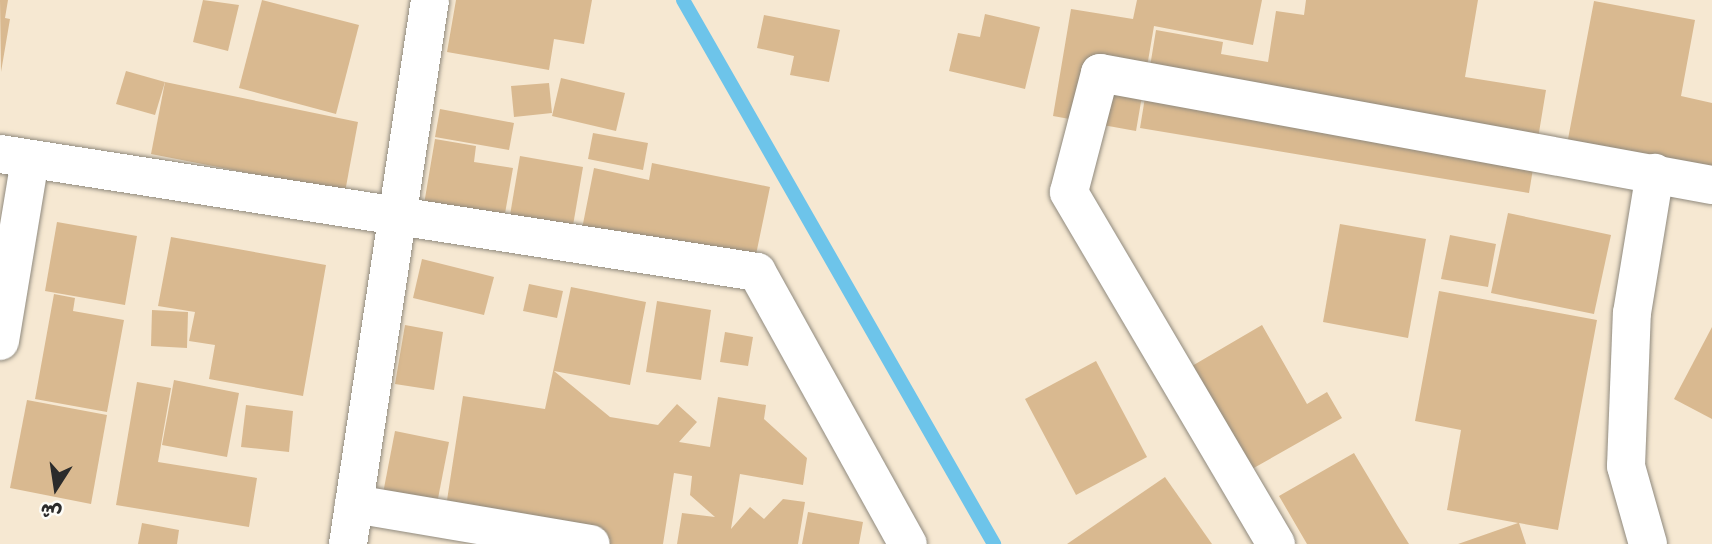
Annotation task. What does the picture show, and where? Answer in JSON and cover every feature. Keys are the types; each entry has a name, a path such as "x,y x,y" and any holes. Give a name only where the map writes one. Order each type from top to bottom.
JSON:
{"street":[{"path":"348,544 430,0"},
{"path":"1276,544 1069,191 1100,73 1712,185"},
{"path":"0,341 15,156 757,272 908,544"},
{"path":"1648,544 1626,466 1632,313 1655,173"},
{"path":"355,504 591,544"}],"building":[{"path":"0,0 8,0 5,18 10,19 1,72"},
{"path":"203,0 239,5 228,51 193,42"},
{"path":"262,0 359,25 336,114 239,88"},
{"path":"456,0 592,0 584,44 554,39 549,70 447,52"},
{"path":"1137,0 1262,0 1253,45 1154,26 1136,131 1053,116 1071,9 1133,19"},
{"path":"1306,0 1478,0 1465,77 1546,90 1529,193 1140,128 1156,30 1223,42 1221,54 1268,62 1276,11 1304,15"},
{"path":"1594,1 1695,20 1681,96 1712,103 1712,183 1565,155"},
{"path":"985,14 1040,27 1025,89 949,71 958,33 980,37"},
{"path":"764,15 840,30 829,82 790,75 794,56 757,48"},
{"path":"126,71 165,82 155,115 116,104"},
{"path":"561,78 625,93 616,131 552,116"},
{"path":"165,82 358,122 345,192 151,154"},
{"path":"549,83 552,113 514,117 511,86"},
{"path":"440,109 514,123 509,150 435,137"},
{"path":"593,133 648,143 643,170 588,159"},
{"path":"435,139 476,146 474,162 513,168 500,242 420,228"},
{"path":"520,156 583,167 570,243 507,233"},
{"path":"652,163 770,187 752,274 580,239 594,168 649,180"},
{"path":"1508,213 1611,235 1594,314 1491,293"},
{"path":"57,222 137,236 125,305 45,291"},
{"path":"1340,224 1426,239 1408,338 1323,322"},
{"path":"1450,235 1496,244 1488,287 1441,279"},
{"path":"171,237 326,265 303,396 209,379 215,345 189,341 195,312 158,306"},
{"path":"422,259 494,277 484,315 413,298"},
{"path":"529,284 563,291 557,318 523,311"},
{"path":"571,287 646,302 630,385 554,371 610,417 658,425 677,404 697,422 679,442 710,447 718,397 766,405 764,419 807,458 803,485 740,474 731,529 750,507 764,519 783,499 805,502 798,544 677,544 682,513 715,517 690,495 692,476 674,473 663,544 515,544 442,533 463,396 545,409"},
{"path":"1439,291 1597,320 1558,530 1519,523 1526,544 1458,544 1518,523 1447,510 1461,430 1415,421"},
{"path":"54,294 75,298 73,311 124,320 107,412 35,399"},
{"path":"657,301 711,310 701,380 646,372"},
{"path":"152,310 188,312 187,348 151,346"},
{"path":"405,325 443,332 434,390 395,384"},
{"path":"1262,325 1307,404 1327,392 1342,418 1252,469 1192,366"},
{"path":"1712,327 1712,419 1674,399"},
{"path":"725,332 753,337 748,366 720,362"},
{"path":"1096,361 1147,457 1076,495 1025,399"},
{"path":"174,380 239,393 227,457 162,445"},
{"path":"137,382 171,388 158,462 257,478 249,527 116,505"},
{"path":"27,400 107,415 91,504 10,488"},
{"path":"246,405 293,411 289,452 241,447"},
{"path":"395,431 449,442 434,519 380,509"},
{"path":"1354,453 1409,544 1307,544 1279,496"},
{"path":"1165,477 1212,544 1067,544"},
{"path":"808,512 863,522 859,544 802,544"},
{"path":"142,523 179,530 177,544 138,544"}],"waterway":[{"path":"683,0 994,544"}]}
